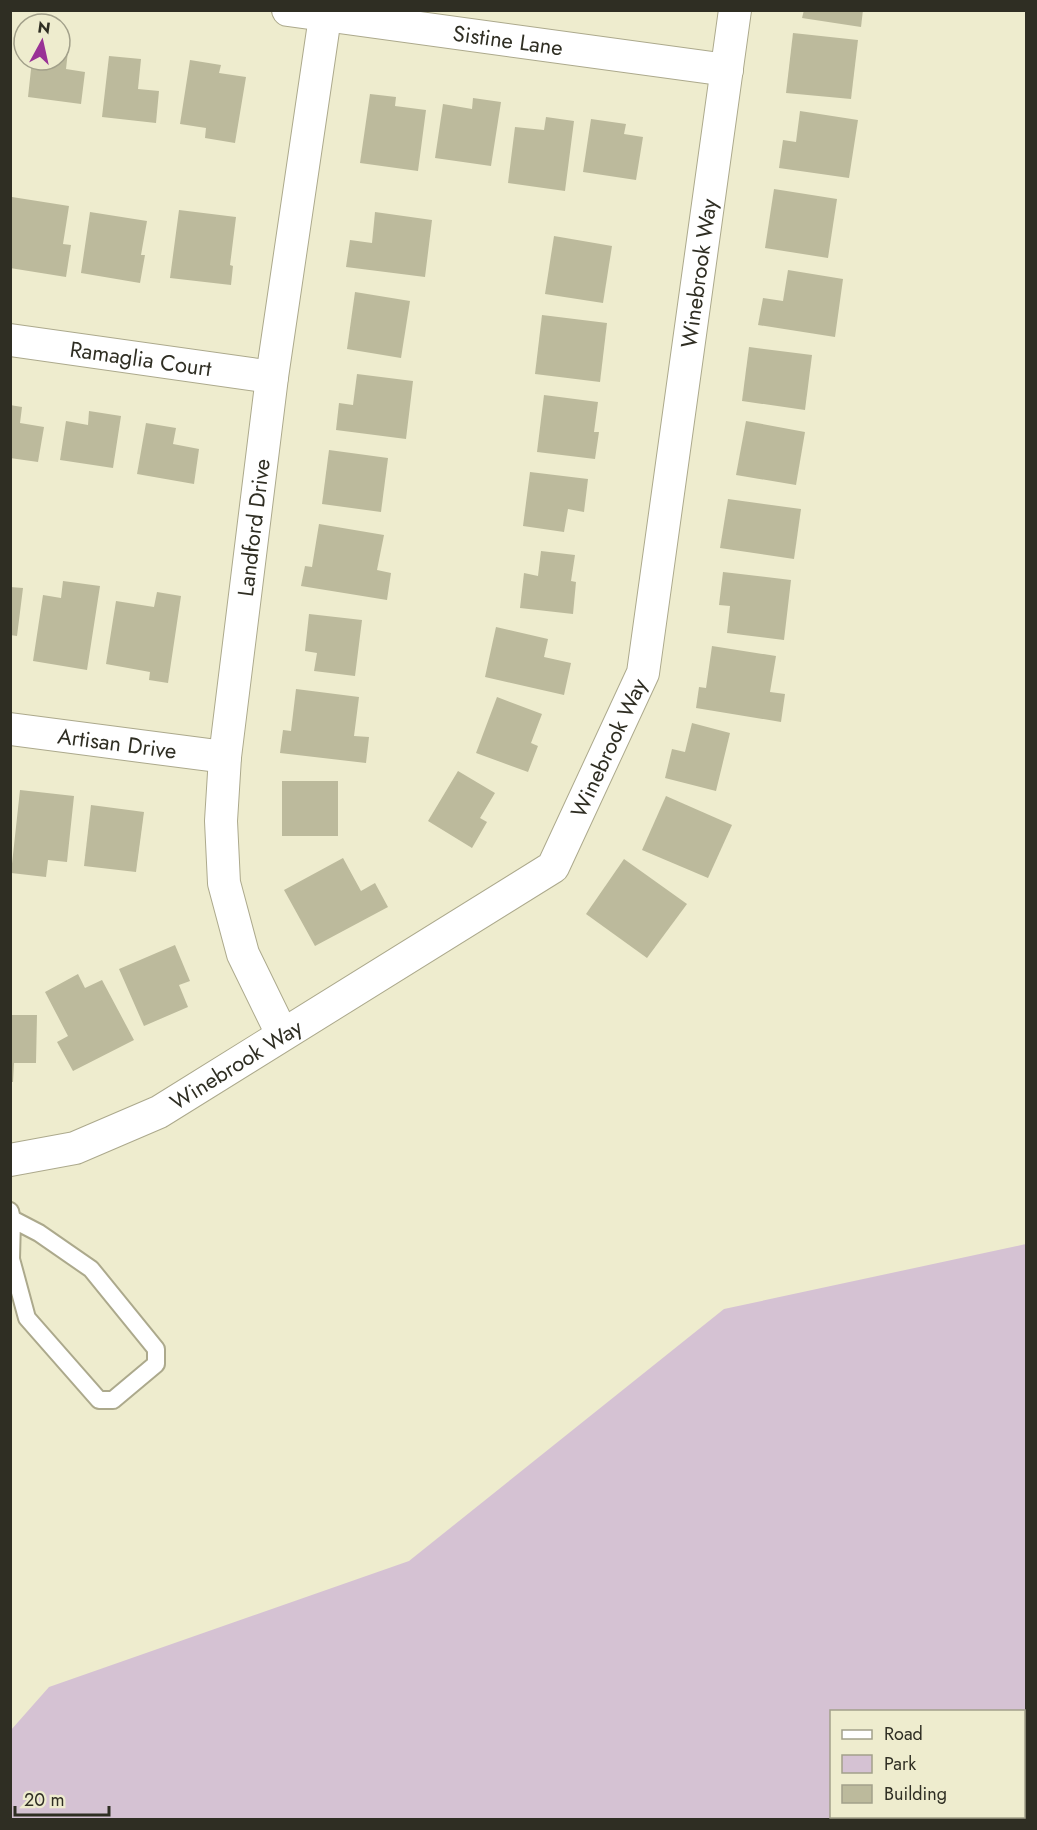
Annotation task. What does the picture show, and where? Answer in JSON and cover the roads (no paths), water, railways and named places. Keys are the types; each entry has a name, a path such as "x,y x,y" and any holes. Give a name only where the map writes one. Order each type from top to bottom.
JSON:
{"street":[{"name":"Sistine Lane","path":"288,10 326,13 727,70"},
{"name":"Winebrook Way","path":"10,1160 75,1148 159,1112 553,867 643,673 735,10"},
{"name":"Landford Drive","path":"282,1034 243,954 224,883 221,821 225,757 272,377 326,13"},
{"name":"Ramaglia Court","path":"10,340 272,377"},
{"name":"Artisan Drive","path":"10,729 225,757"}],"lane":[{"path":"11,1215 92,1269 156,1349 156,1364 113,1400 99,1400 27,1318 11,1259 11,1215"}],"waterway":[{"path":"899,1820 906,1818"}]}
